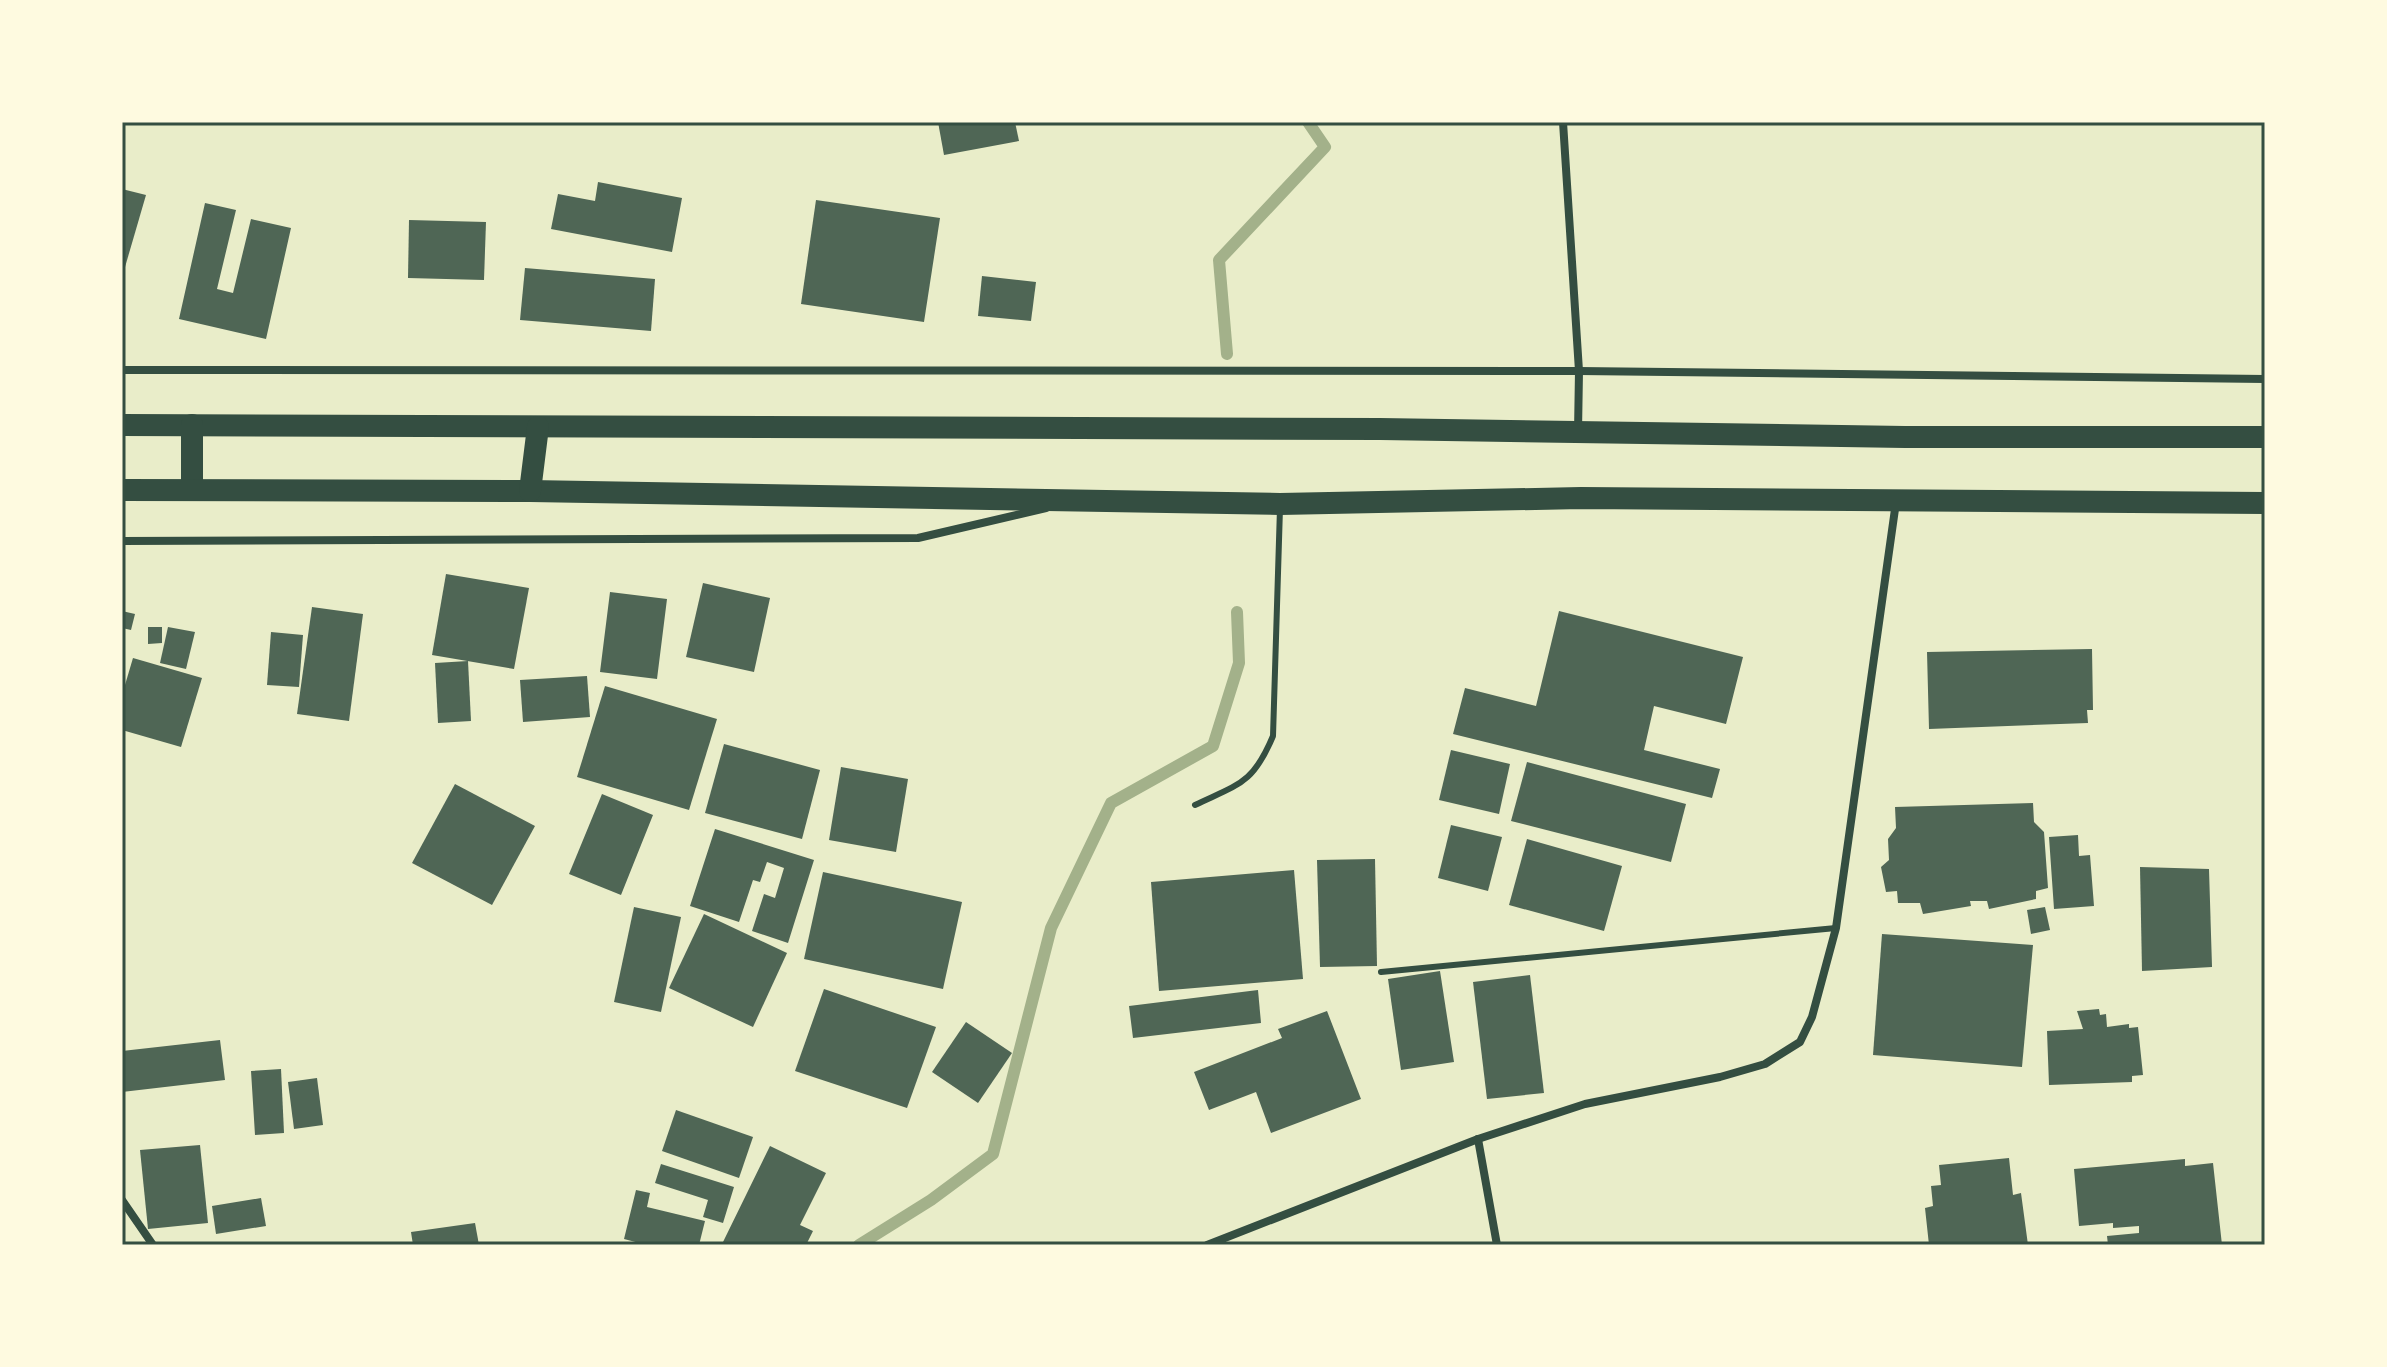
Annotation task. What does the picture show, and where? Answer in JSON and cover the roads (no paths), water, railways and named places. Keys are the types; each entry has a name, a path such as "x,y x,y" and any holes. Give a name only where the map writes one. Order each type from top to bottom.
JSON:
{"highway":[{"path":"122,425 1364,428 1905,437 2265,437"},
{"path":"192,425 192,490"},
{"path":"530,491 538,427"},
{"path":"122,490 530,491 1280,504 1581,498 2265,503"}],"street":[{"path":"1563,122 1579,371 1578,433"},
{"path":"122,370 1579,371 2265,379"},
{"path":"122,541 918,538 1085,499"},
{"path":"1207,1245 1478,1139 1585,1104 1720,1077 1765,1064 1800,1042 1812,1017 1836,928 1896,501"},
{"path":"1478,1139 1497,1245"},
{"path":"122,1200 153,1245"}],"lane":[{"path":"1195,805 1247,780 1262,761 1273,736 1280,504"},
{"path":"1381,972 1836,928"}],"waterway":[{"path":"1227,354 1219,260 1325,147 1308,122"},
{"path":"859,1245 931,1200 993,1154 1051,928 1111,803 1213,746 1239,663 1237,612"}]}
